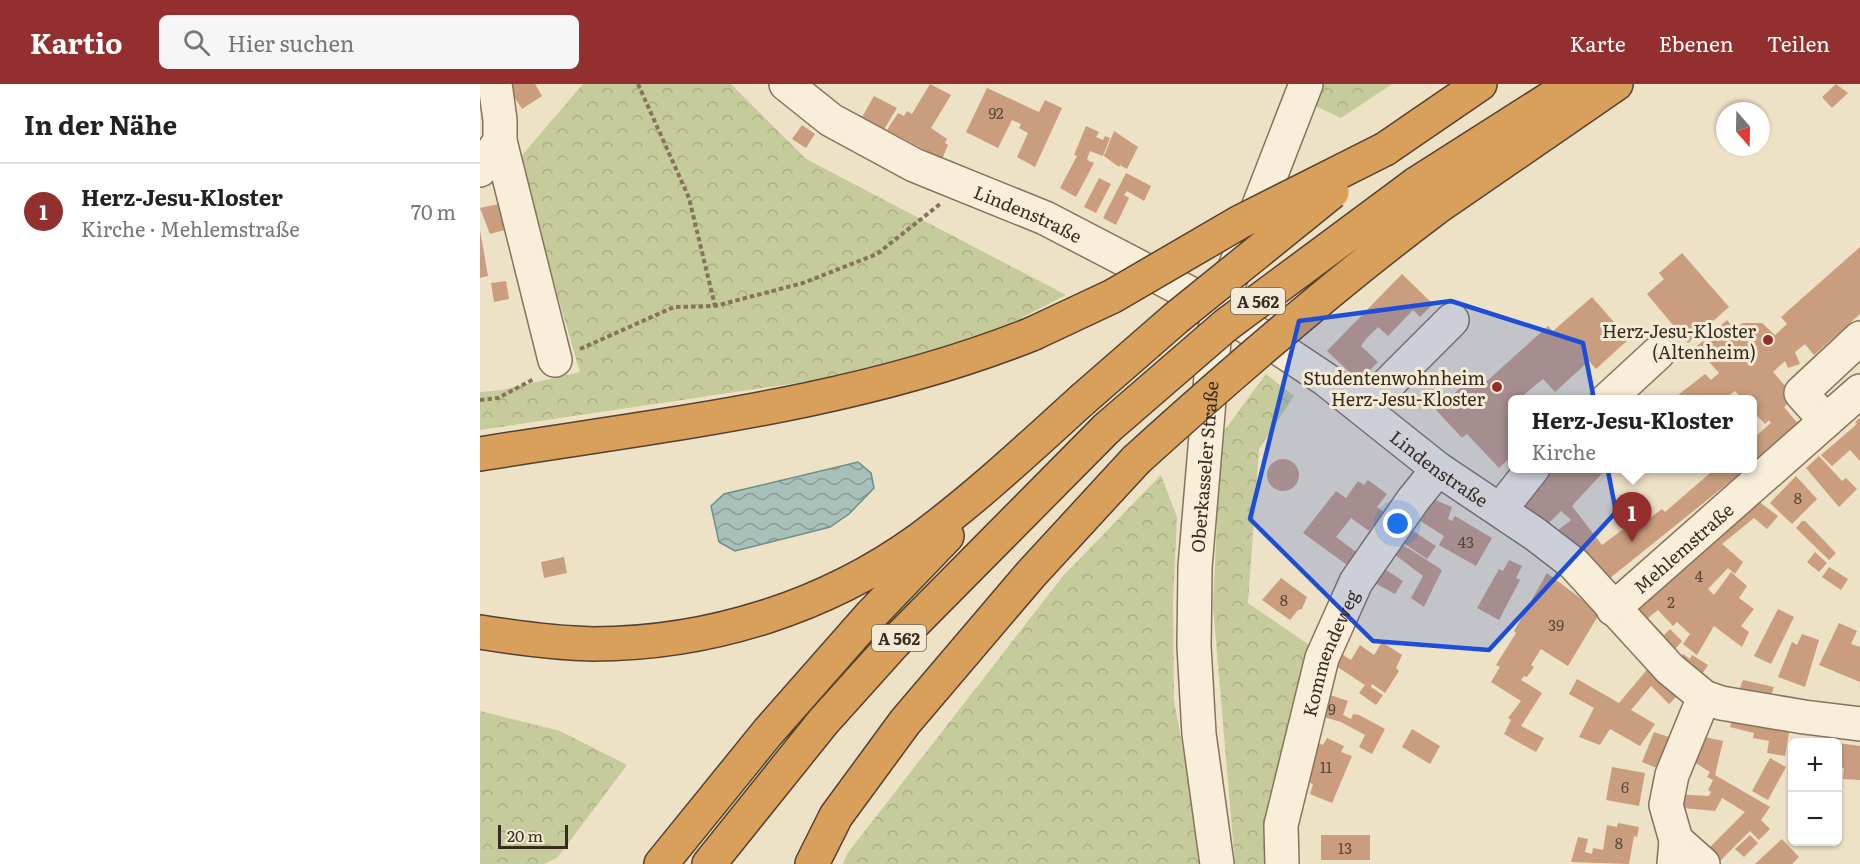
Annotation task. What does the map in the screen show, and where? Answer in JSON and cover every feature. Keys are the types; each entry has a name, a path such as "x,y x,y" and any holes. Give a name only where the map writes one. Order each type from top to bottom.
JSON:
{"highway":[{"name":"A 562","path":"1007,467 1176,318 1385,149 1480,84"},
{"name":"A 562","path":"710,864 823,722 894,643 1107,428 1226,326 1426,196 1573,84"},
{"path":"812,864 836,816 905,722 1031,574 1136,460 1244,362 1352,271 1426,196 1616,84"},
{"path":"480,454 784,404 905,378 970,358 1032,334 1113,296 1240,222 1385,149"},
{"path":"480,632 535,640 593,644 637,642 685,636 768,616 846,584 886,561 943,521 1007,467"},
{"path":"661,864 768,732 1007,467"}],"street":[{"path":"495,84 500,120 500,141 555,360"},
{"name":"Lindenstraße","path":"786,84 831,120 914,165 1045,218 1220,309 1325,379 1438,469 1500,510 1574,564 1670,669 1704,697 1721,703 1860,724"},
{"name":"Oberkasseler Straße","path":"1217,864 1199,734 1194,646 1195,567 1215,329 1220,309 1306,84"},
{"path":"480,170 500,141"},
{"path":"1364,408 1452,320"},
{"path":"1826,421 1800,393 1860,338"},
{"path":"1611,395 1658,353"},
{"name":"Mehlemstraße","path":"1613,609 1860,391"},
{"name":"Kommendeweg","path":"1282,864 1281,825 1322,658 1356,582 1438,469"},
{"path":"1500,510 1529,473"},
{"path":"1703,864 1675,852 1666,805 1672,775 1704,697"}],"path":[{"path":"638,84 689,198 715,306"},
{"path":"480,400 498,398 530,382 555,360 674,308 715,306 803,283 877,254 937,209 958,183"}],"highlighted area":[{"path":"1451,301 1583,343 1616,512 1489,650 1373,641 1250,519 1299,321"}],"green space":[{"path":"583,84 731,84 806,159 1066,295 994,332 844,376 480,430 480,392 502,390 580,372 518,160"},
{"path":"1318,84 1392,84 1341,118 1309,103"},
{"path":"1266,374 1294,396 1259,449 1248,603 1315,649 1271,864 1235,864 1213,606 1221,435"},
{"path":"1161,475 1177,517 1173,602 1174,700 1204,864 843,864 847,854 1063,576"},
{"path":"480,711 560,731 627,765 557,858 544,864 480,864"}],"water":[{"path":"858,462 871,473 874,488 849,514 830,527 735,551 719,542 711,506 724,494"}],"building":[{"path":"514,84 535,84 542,96 522,109 508,87"},
{"path":"930,84 951,95 931,128 947,139 945,143 948,145 942,159 887,130 898,113 904,116 907,111 912,114"},
{"path":"1836,84 1848,93 1832,108 1822,97"},
{"path":"987,88 1039,112 1045,100 1062,108 1035,167 1017,157 1028,133 1019,128 1021,124 1012,120 998,148 966,132"},
{"path":"874,96 897,108 883,131 861,119"},
{"path":"802,125 815,134 806,148 792,139"},
{"path":"1086,126 1099,132 1096,137 1103,140 1105,136 1110,138 1103,156 1090,151 1087,160 1094,163 1076,197 1060,188 1077,156 1074,155"},
{"path":"1114,131 1138,147 1127,169 1120,165 1119,167 1104,156"},
{"path":"1126,173 1151,186 1144,201 1127,191 1124,195 1129,198 1116,225 1103,218"},
{"path":"1099,178 1111,184 1096,213 1084,207"},
{"path":"499,204 508,229 490,234 480,208"},
{"path":"480,230 488,276 480,278"},
{"name":"Herz-Jesu-Kloster (Altenheim)","path":"1860,247 1860,314 1814,355 1805,344 1795,352 1800,364 1788,368 1785,361 1773,372 1795,397 1784,407 1798,424 1757,460 1757,435 1771,423 1769,420 1765,424 1757,415 1757,395 1738,395 1735,391 1730,395 1678,395 1705,374 1711,380 1719,373 1696,347 1727,320 1734,329 1743,323 1762,323 1775,335 1787,324 1781,317"},
{"path":"1682,253 1729,307 1688,343 1647,294 1664,279 1659,273"},
{"path":"1402,274 1433,304 1420,317 1413,310 1388,336 1378,327 1366,339 1361,346 1378,362 1359,381 1327,351"},
{"path":"506,281 509,299 494,302 491,283"},
{"name":"Studentenwohnheim Herz-Jesu-Kloster","path":"1592,297 1629,339 1596,369 1589,361 1555,392 1543,379 1524,395 1508,395 1508,460 1499,468 1467,434 1462,438 1436,410 1478,372 1486,382 1548,326 1553,331"},
{"path":"1860,418 1860,461 1850,450 1832,466 1821,455 1857,424 1855,422"},
{"path":"1819,456 1842,481 1846,478 1857,489 1839,507 1806,468"},
{"path":"1283,459 1294,464 1299,475 1294,486 1283,491 1272,486 1267,475 1272,464"},
{"path":"1541,473 1602,473 1572,506 1602,545 1638,518 1642,524 1662,509 1665,512 1710,473 1741,473 1605,582 1557,531 1571,520 1561,511 1547,525 1513,501"},
{"path":"1796,476 1817,499 1792,524 1770,503"},
{"path":"1368,480 1387,494 1377,507 1384,512 1369,531 1351,518 1336,537 1363,557 1354,570 1303,533 1336,491 1346,498 1358,481 1364,485"},
{"path":"1754,498 1778,516 1767,529 1754,518 1722,544 1743,562 1735,574 1728,568 1708,589 1714,595 1731,572 1747,586 1739,598 1754,609 1741,626 1749,632 1742,647 1714,626 1697,655 1683,644 1690,634 1677,622 1673,626 1658,610 1648,618 1664,635 1670,629 1682,641 1669,656 1628,613"},
{"path":"1433,499 1452,507 1448,519 1452,521 1455,516 1492,538 1476,566 1439,545 1444,536 1411,515"},
{"path":"1802,521 1805,521 1836,553 1829,560 1796,528"},
{"path":"1404,525 1436,546 1427,559 1396,538"},
{"path":"1397,541 1442,570 1424,607 1411,598 1423,576 1390,551"},
{"path":"1815,552 1827,563 1819,572 1807,562"},
{"path":"564,557 567,573 544,578 541,562"},
{"path":"1509,560 1522,566 1516,578 1520,580 1499,620 1477,608 1499,569 1503,571"},
{"path":"1375,563 1403,581 1395,594 1366,578"},
{"path":"1829,567 1848,579 1841,590 1822,577"},
{"path":"1547,573 1584,601 1598,616 1568,666 1541,649 1531,665 1534,667 1527,677 1524,676 1521,680 1542,693 1521,726 1544,738 1536,752 1504,734 1511,720 1508,718 1521,701 1491,682 1500,667 1496,665 1516,633 1514,631"},
{"path":"1281,578 1307,597 1302,609 1298,610 1290,620 1262,600"},
{"path":"1778,609 1794,617 1771,664 1754,656"},
{"path":"1839,623 1857,631 1851,644 1860,647 1860,682 1819,665"},
{"path":"1802,634 1819,640 1805,687 1778,677 1792,642 1797,645"},
{"path":"1382,642 1402,655 1396,668 1399,671 1385,693 1372,684 1371,687 1383,695 1376,705 1359,693 1365,685 1336,666 1343,655 1351,660 1360,645 1374,655"},
{"path":"1683,654 1690,659 1692,655 1708,665 1699,679 1676,662"},
{"path":"1650,666 1679,694 1669,704 1651,686 1631,710 1655,724 1640,746 1610,729 1600,745 1579,737 1594,708 1569,694 1577,679 1619,703"},
{"path":"1743,680 1774,687 1768,704 1736,698"},
{"path":"1324,693 1348,701 1343,715 1351,719 1353,714 1359,715 1385,729 1372,754 1359,747 1365,735 1341,722 1317,715"},
{"path":"1732,717 1790,727 1785,756 1767,753 1769,741 1753,738 1754,733 1730,727"},
{"path":"1412,729 1440,746 1430,764 1402,747"},
{"path":"1654,732 1672,738 1659,769 1642,762"},
{"path":"1700,736 1723,741 1715,775 1770,807 1761,820 1770,829 1759,840 1750,831 1718,863 1706,851 1745,812 1722,798 1715,811 1673,807 1674,794 1709,796 1711,792 1708,790 1713,780 1707,777 1710,772 1694,762"},
{"path":"1327,738 1344,746 1341,752 1352,756 1332,803 1310,794 1313,784 1301,780 1313,741 1323,745"},
{"path":"1842,744 1860,746 1860,780 1843,779 1844,768 1842,768"},
{"path":"1770,758 1786,767 1768,800 1752,791"},
{"path":"1612,767 1645,773 1639,806 1606,800"},
{"path":"1618,823 1639,827 1637,837 1634,836 1629,864 1571,862 1578,837 1588,839 1585,852 1592,854 1593,848 1603,850 1607,825 1617,827"},
{"path":"1321,835 1370,835 1370,860 1321,860"},
{"path":"1750,835 1758,843 1744,857 1735,849"},
{"path":"1782,839 1799,857 1792,864 1755,864"}],"place":[{"name":"Herz-Jesu-Kloster (Altenheim)","path":"1768,340"},
{"name":"Studentenwohnheim Herz-Jesu-Kloster","path":"1497,387"},
{"name":"Herz-Jesu-Kloster","path":"1632,542"}]}
